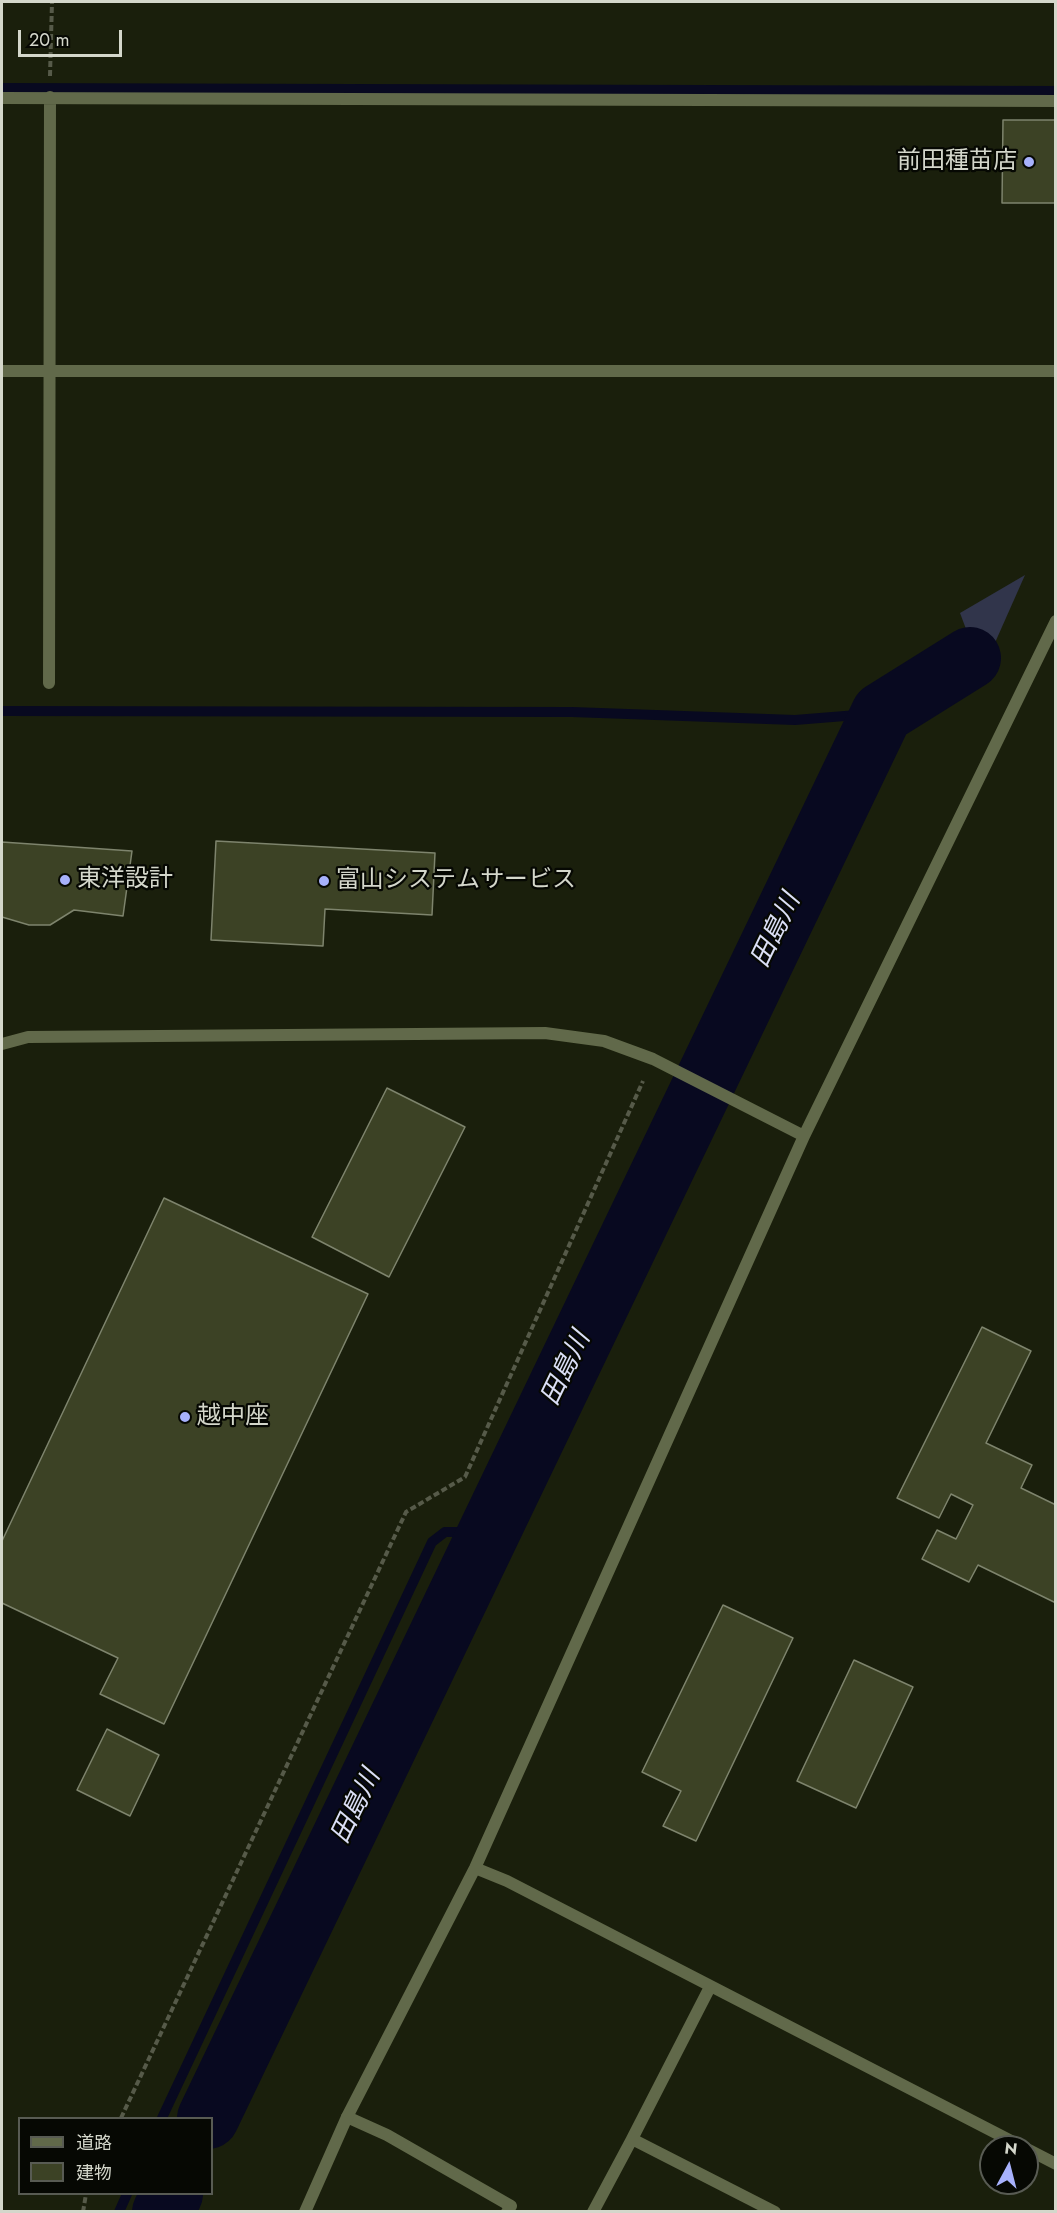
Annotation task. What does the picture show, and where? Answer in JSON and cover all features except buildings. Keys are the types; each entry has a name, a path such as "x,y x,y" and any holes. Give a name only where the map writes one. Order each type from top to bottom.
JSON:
{"street":[{"path":"49,683 50,97"},
{"path":"2,98 1056,101"},
{"path":"2,371 1056,371"},
{"path":"305,2211 347,2117 475,1868 804,1136 1056,621"},
{"path":"2,1044 28,1037 545,1033 604,1041 653,1059 804,1136"},
{"path":"475,1868 507,1881 1000,2135"},
{"path":"593,2211 710,1987"},
{"path":"347,2117 387,2135 513,2210"},
{"path":"632,2139 775,2211"},
{"path":"1039,2155 1056,2163"}],"path":[{"path":"50,97 52,2"},
{"path":"122,2117 406,1512 465,1477 653,1059"},
{"path":"83,2211 86,2195"}],"shaded area":[{"path":"1025,575 982,672 960,613"}],"waterway":[{"path":"2,88 1056,91"},
{"name":"田島川","path":"208,2117 882,713 970,658"},
{"path":"2,711 572,712 795,720 882,713"},
{"path":"162,2117 432,1542 445,1532 456,1532 484,1542"},
{"path":"119,2212 127,2195"},
{"name":"田島川","path":"163,2212 172,2195"}],"place":[{"name":"前田種苗店","path":"1029,162"},
{"name":"東洋設計","path":"65,880"},
{"name":"富山システムサービス","path":"324,881"},
{"name":"越中座","path":"185,1417"}]}
